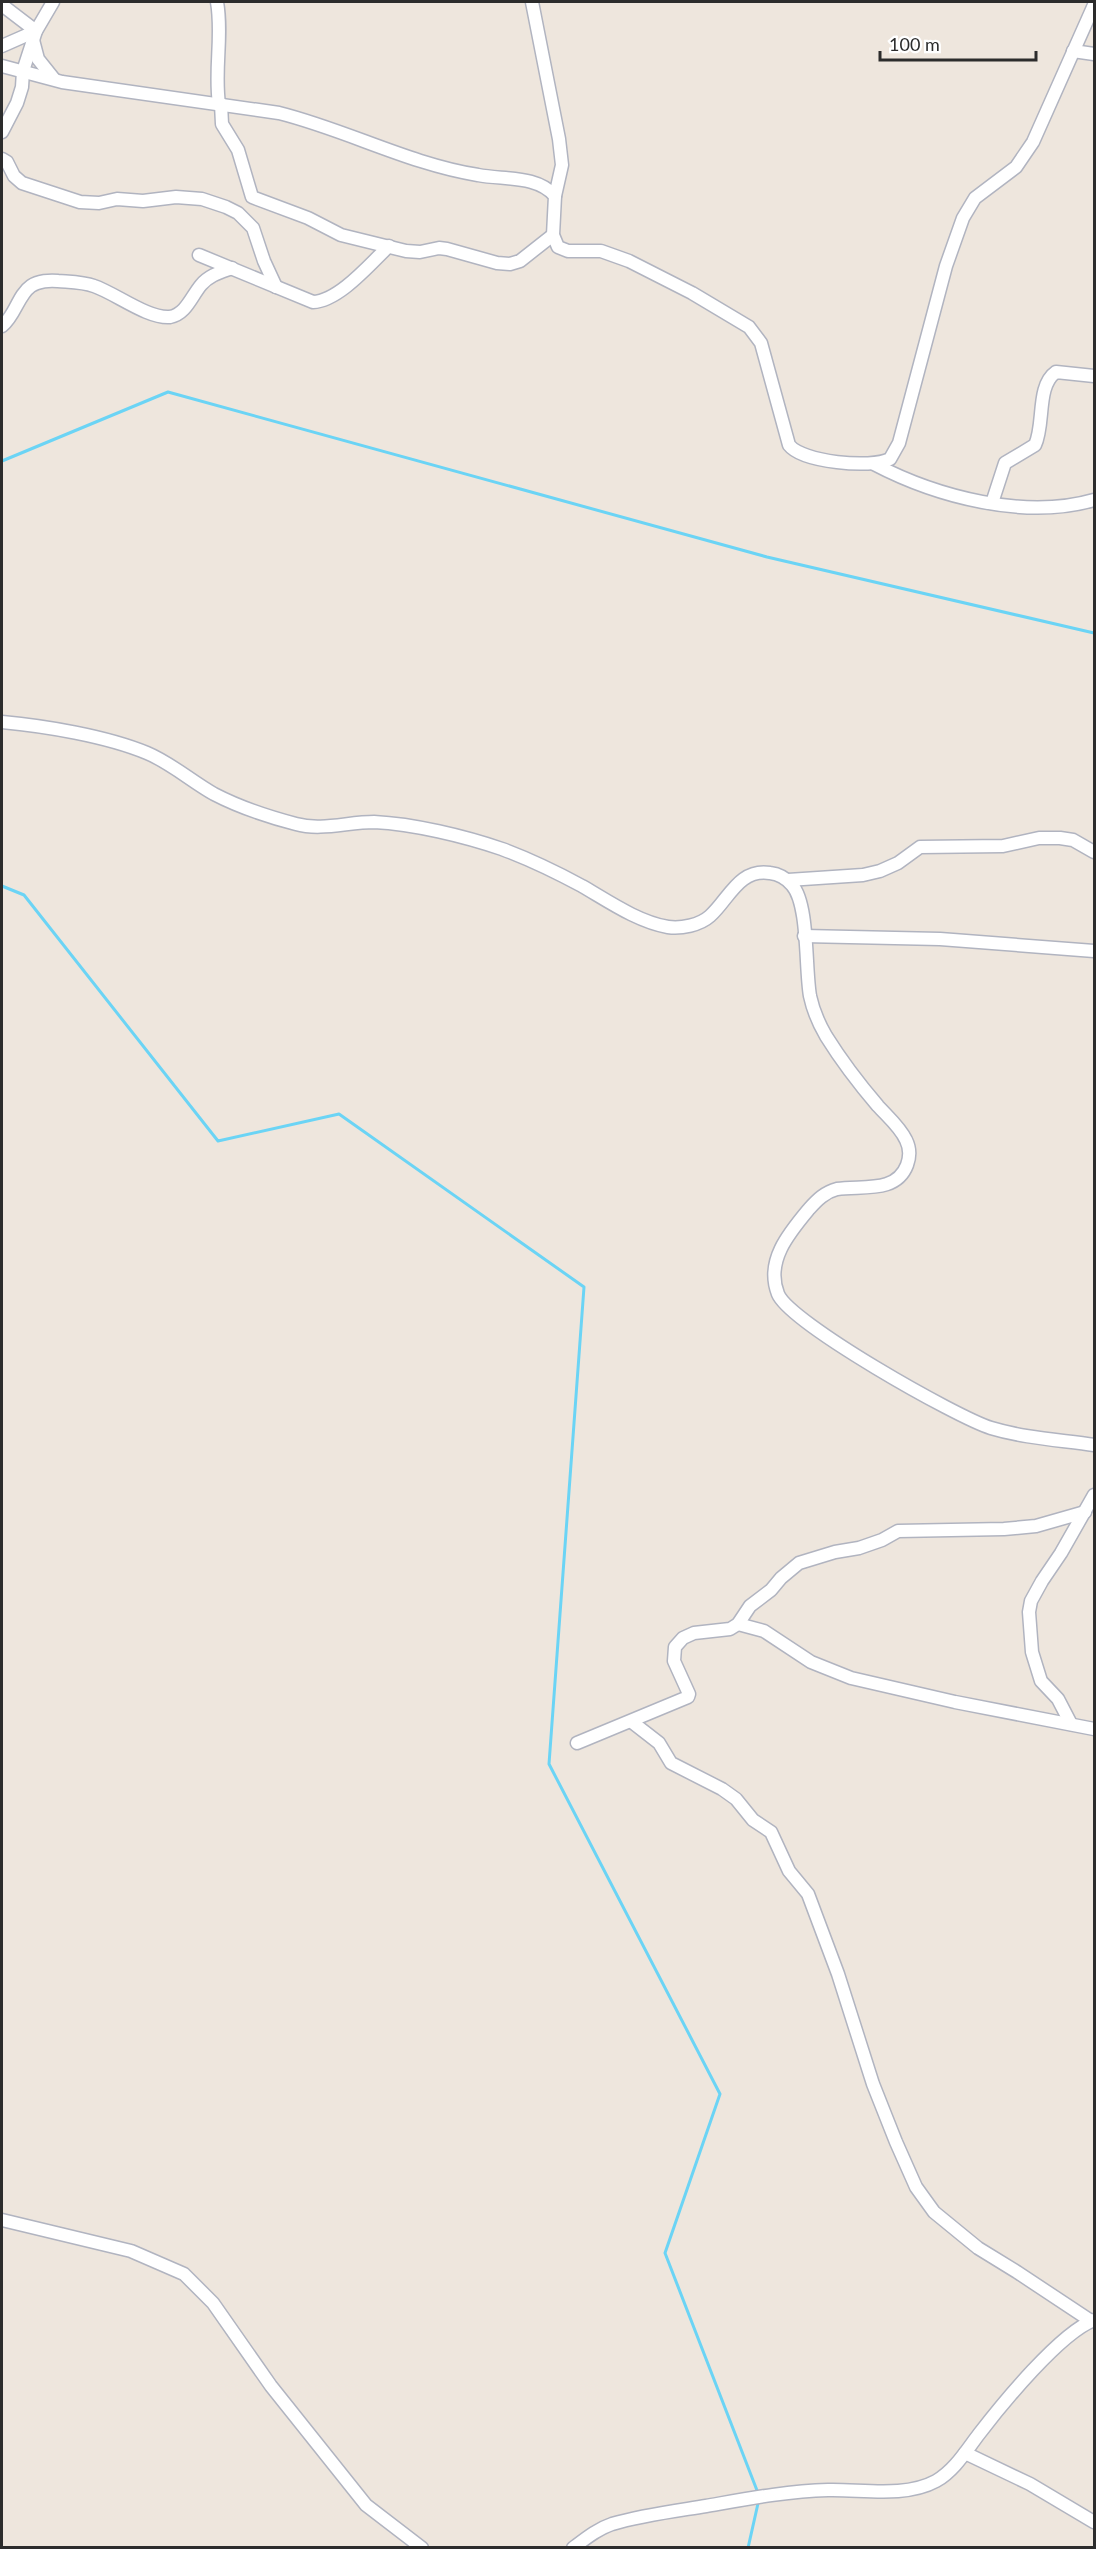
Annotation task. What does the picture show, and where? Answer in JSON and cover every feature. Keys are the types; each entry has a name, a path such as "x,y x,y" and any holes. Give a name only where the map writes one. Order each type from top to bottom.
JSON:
{"street":[{"path":"2,132 17,103 22,87 23,71 34,36 53,2"},
{"path":"217,2 220,36 216,79 222,124 238,150 252,197 308,218 341,235 420,252 439,248 447,249 480,259 510,264 520,261 553,236"},
{"path":"532,2 562,165 555,196 553,236 556,245 562,249 601,251 614,255 652,272 738,318 749,327 761,343 789,445 793,450 839,462 873,463 890,459 899,443 946,266 967,209 975,198 1006,176 1025,156 1043,122 1095,5"},
{"path":"2,5 34,36 38,59 55,80"},
{"path":"2,46 34,36"},
{"path":"1074,51 1095,54"},
{"path":"2,66 55,80 251,108 307,120 379,147 462,173 536,182 548,187 555,196"},
{"path":"2,159 7,162 14,176 22,183 80,202 99,203 117,199 143,201 176,196 202,199 226,207 238,213 253,228 276,287"},
{"path":"199,255 300,298 322,302 352,281 388,246"},
{"path":"2,326 31,285 41,282 51,280 92,285 145,311 168,317 182,312 201,284 215,274 232,268"},
{"path":"992,503 1005,463 1022,455 1035,445 1045,389 1053,375 1056,372 1095,376"},
{"path":"873,463 918,483 992,503 1039,508 1065,507 1095,500"},
{"path":"2,722 107,741 146,753 215,794 300,826 315,828 367,822 400,824 499,848 568,878 639,917 667,927 700,922 710,916 741,879 754,873 778,874 788,880 797,890 802,905 811,1000 820,1024 830,1042 875,1103 904,1135 909,1145 909,1155 902,1174 891,1183 874,1188 836,1189 823,1195 811,1207 786,1237 774,1264 777,1291 784,1304 834,1342 894,1378 987,1427 1095,1445"},
{"path":"788,880 863,875 880,871 898,863 920,847 1003,846 1039,838 1060,838 1073,840 1095,852"},
{"path":"804,936 940,939 1095,951"},
{"path":"1071,1724 1054,1693 1041,1681 1032,1652 1029,1612 1031,1601 1042,1581 1095,1495"},
{"path":"577,1743 688,1698 689,1694 674,1661 675,1647 683,1638 694,1633 730,1629 738,1624 750,1606 771,1590 799,1563 835,1552 859,1548 882,1540 898,1531 1004,1530 1036,1526 1085,1512"},
{"path":"738,1624 764,1631 811,1662 851,1678 955,1702 1095,1729"},
{"path":"573,2547 611,2524 677,2510 804,2492 894,2491 921,2487 936,2481 952,2469 998,2409 1067,2336 1093,2321 978,2248 934,2212 916,2187 873,2084 838,1974 808,1894 789,1871 771,1832 753,1820 736,1799 700,1776 671,1763 659,1743 632,1722"},
{"path":"2,2220 131,2251 157,2260 184,2274 213,2303 271,2386 366,2505 422,2547"},
{"path":"965,2453 1030,2484 1095,2522"}],"waterway":[{"path":"2,461 168,392 767,557 1094,633"},
{"path":"2,886 24,895 218,1141 339,1114 584,1287 549,1764 720,2094 665,2253 758,2493"},
{"path":"748,2548 759,2499"}]}
